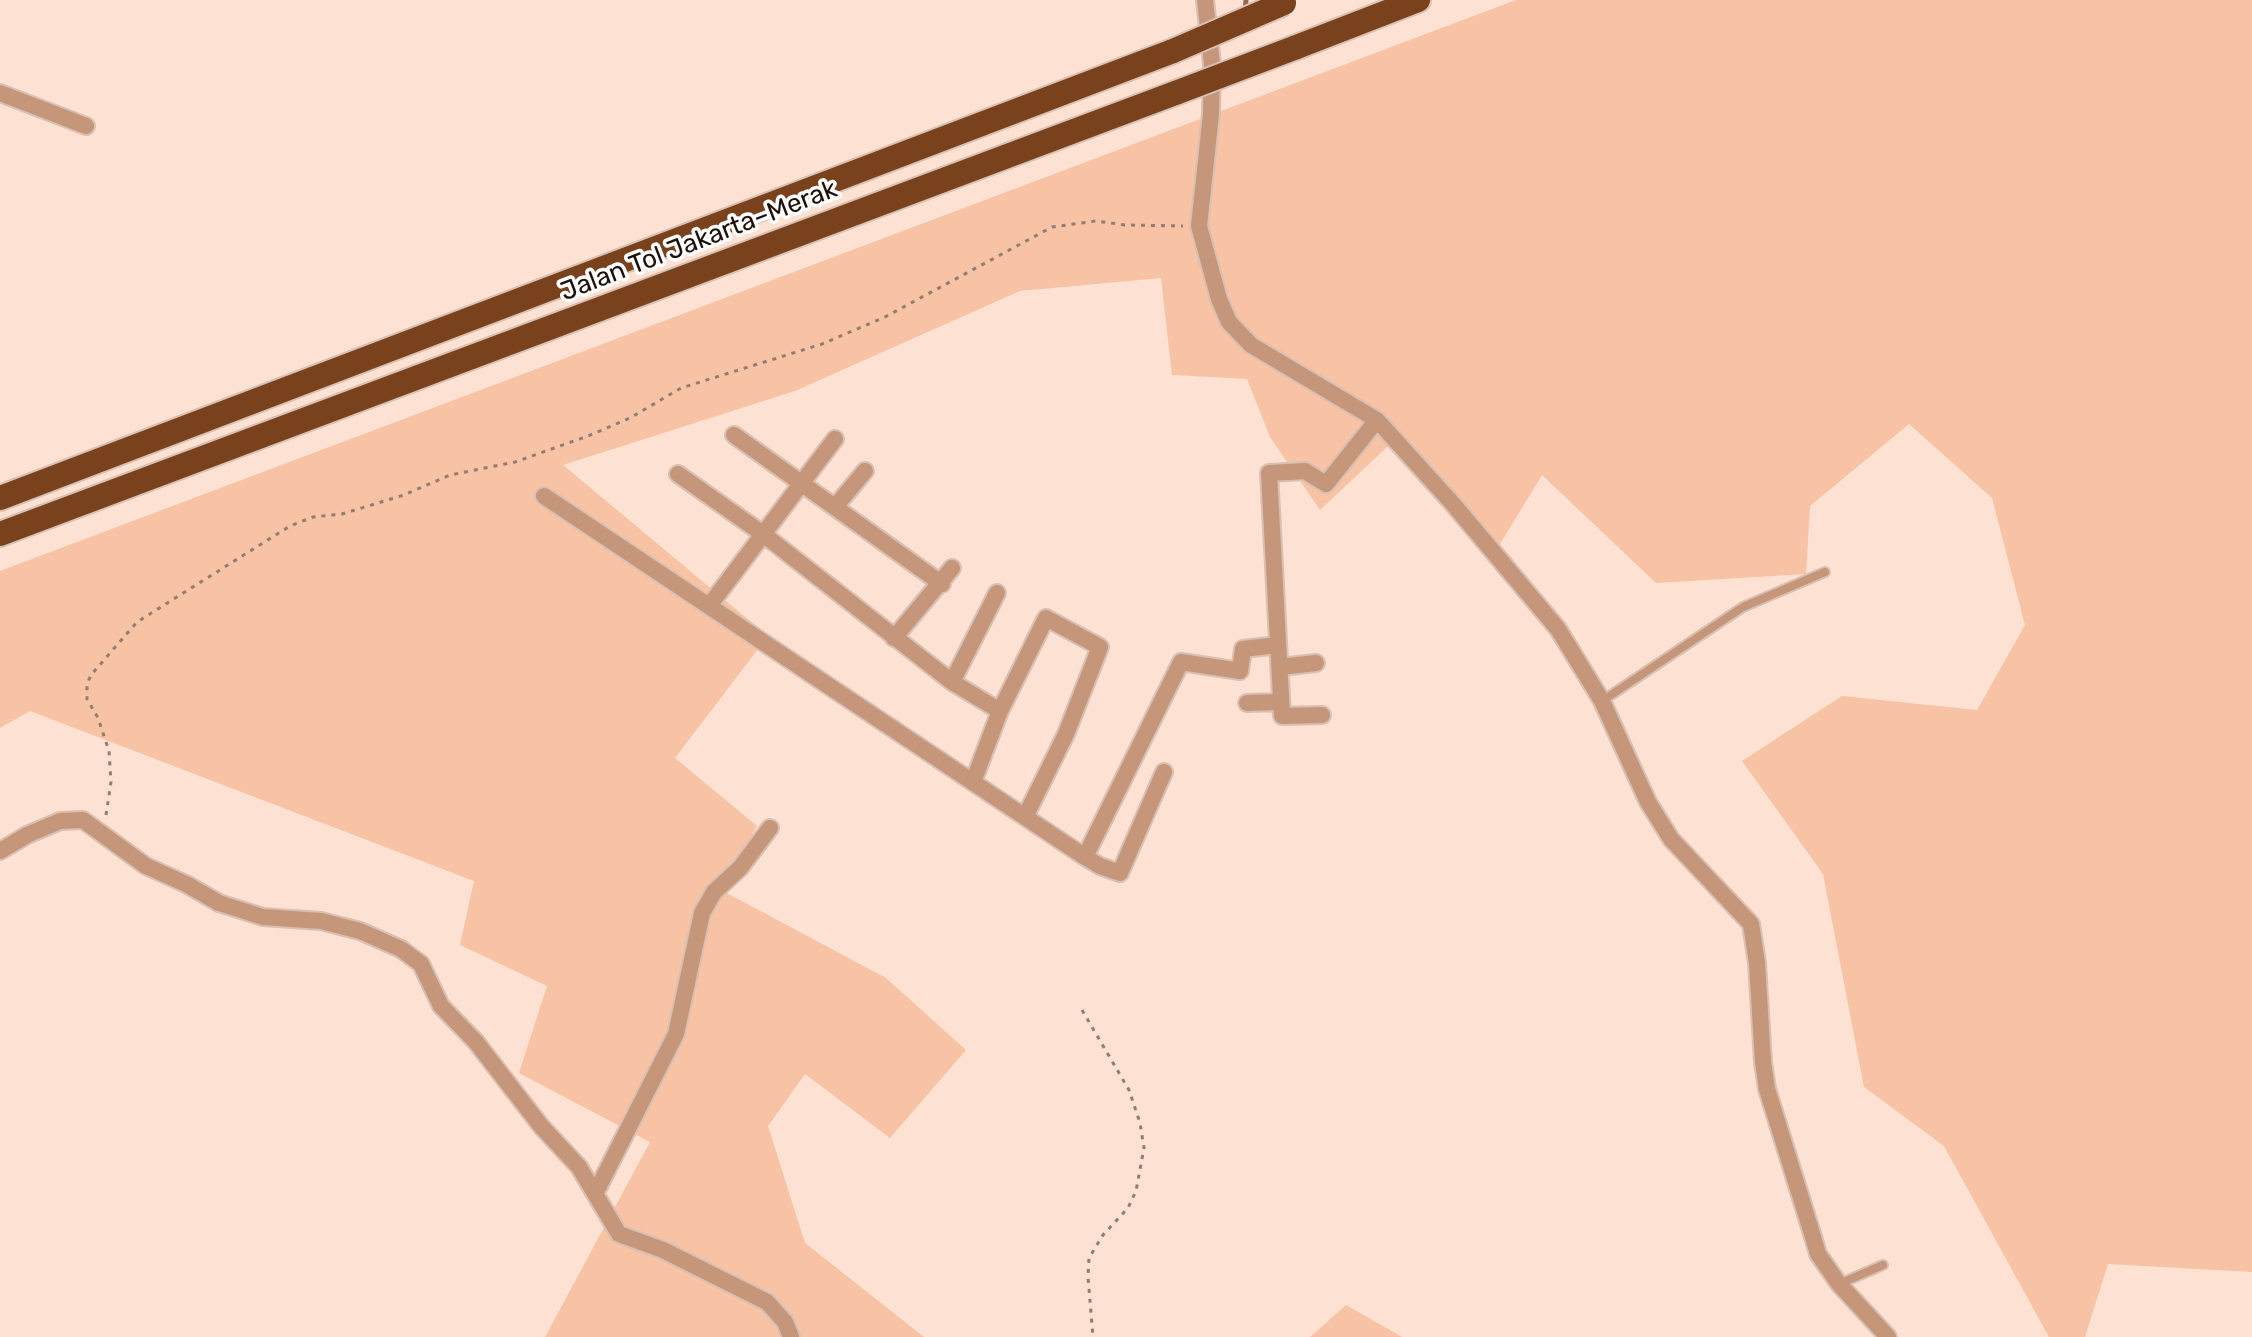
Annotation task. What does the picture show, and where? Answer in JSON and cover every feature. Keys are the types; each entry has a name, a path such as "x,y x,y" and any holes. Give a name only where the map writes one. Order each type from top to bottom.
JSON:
{"highway":[{"name":"Jalan Tol Jakarta–Merak","path":"0,534 1418,0"},
{"name":"Jalan Tol Jakarta–Merak","path":"0,498 1173,51 1288,1"}],"street":[{"path":"1205,0 1212,64 1211,114 1199,226 1219,299 1229,322 1251,345 1377,420 1453,504 1558,629 1602,701 1648,802 1671,839 1751,924 1767,1089 1818,1254 1839,1284 1888,1337"},
{"path":"0,93 86,126"},
{"path":"1322,715 1282,716 1269,473 1305,471 1326,484 1377,420"},
{"path":"734,435 942,584"},
{"path":"709,606 835,439"},
{"path":"835,507 865,471"},
{"path":"678,474 763,534 952,682 1000,711"},
{"path":"544,496 1100,866 1120,873 1164,772"},
{"path":"894,638 942,584 952,568"},
{"path":"952,682 997,593"},
{"path":"973,782 1000,711 1046,618 1100,647 1066,734 1025,817"},
{"path":"1085,857 1181,662 1240,671 1243,649 1278,645"},
{"path":"1280,667 1316,663"},
{"path":"1247,703 1281,702"},
{"path":"0,851 27,835 71,818 83,820 146,866 219,903 263,917 321,921 360,931 401,949 421,964 441,1006 476,1042 541,1126 579,1167 619,1234 663,1250 767,1302 785,1322 791,1337"},
{"path":"595,1194 676,1034 702,913 714,892 740,868 770,828"}],"lane":[{"path":"1602,701 1743,607 1825,572"},
{"path":"1839,1284 1883,1265"}],"path":[{"path":"103,833 111,782 109,751 98,718 87,699 87,684 91,675 137,622 290,526 313,517 342,514 404,495 450,475 515,462 616,424 681,388 822,344 885,317 1052,227 1096,221 1125,225 1199,226"},
{"path":"1082,1010 1129,1090 1144,1148 1136,1191 1128,1208 1103,1235 1089,1258 1093,1337"}],"shaded area":[{"path":"1516,0 2252,0 2252,1272 2108,1264 2085,1337 2049,1337 1944,1146 1864,1087 1823,874 1742,761 1842,696 1977,710 2025,625 1992,498 1909,424 1810,506 1806,574 1656,583 1542,475 1497,549 1401,434 1320,510 1270,437 1247,379 1172,375 1161,278 1020,291 795,391 563,465 768,636 675,758 757,826 721,890 886,978 966,1050 890,1138 805,1074 768,1126 805,1243 924,1337 545,1337 650,1142 519,1073 547,986 460,945 474,881 30,711 0,728 0,571"},
{"path":"1346,1305 1402,1337 1310,1337"}],"waterway":[{"path":"1245,12 1246,0"}]}
